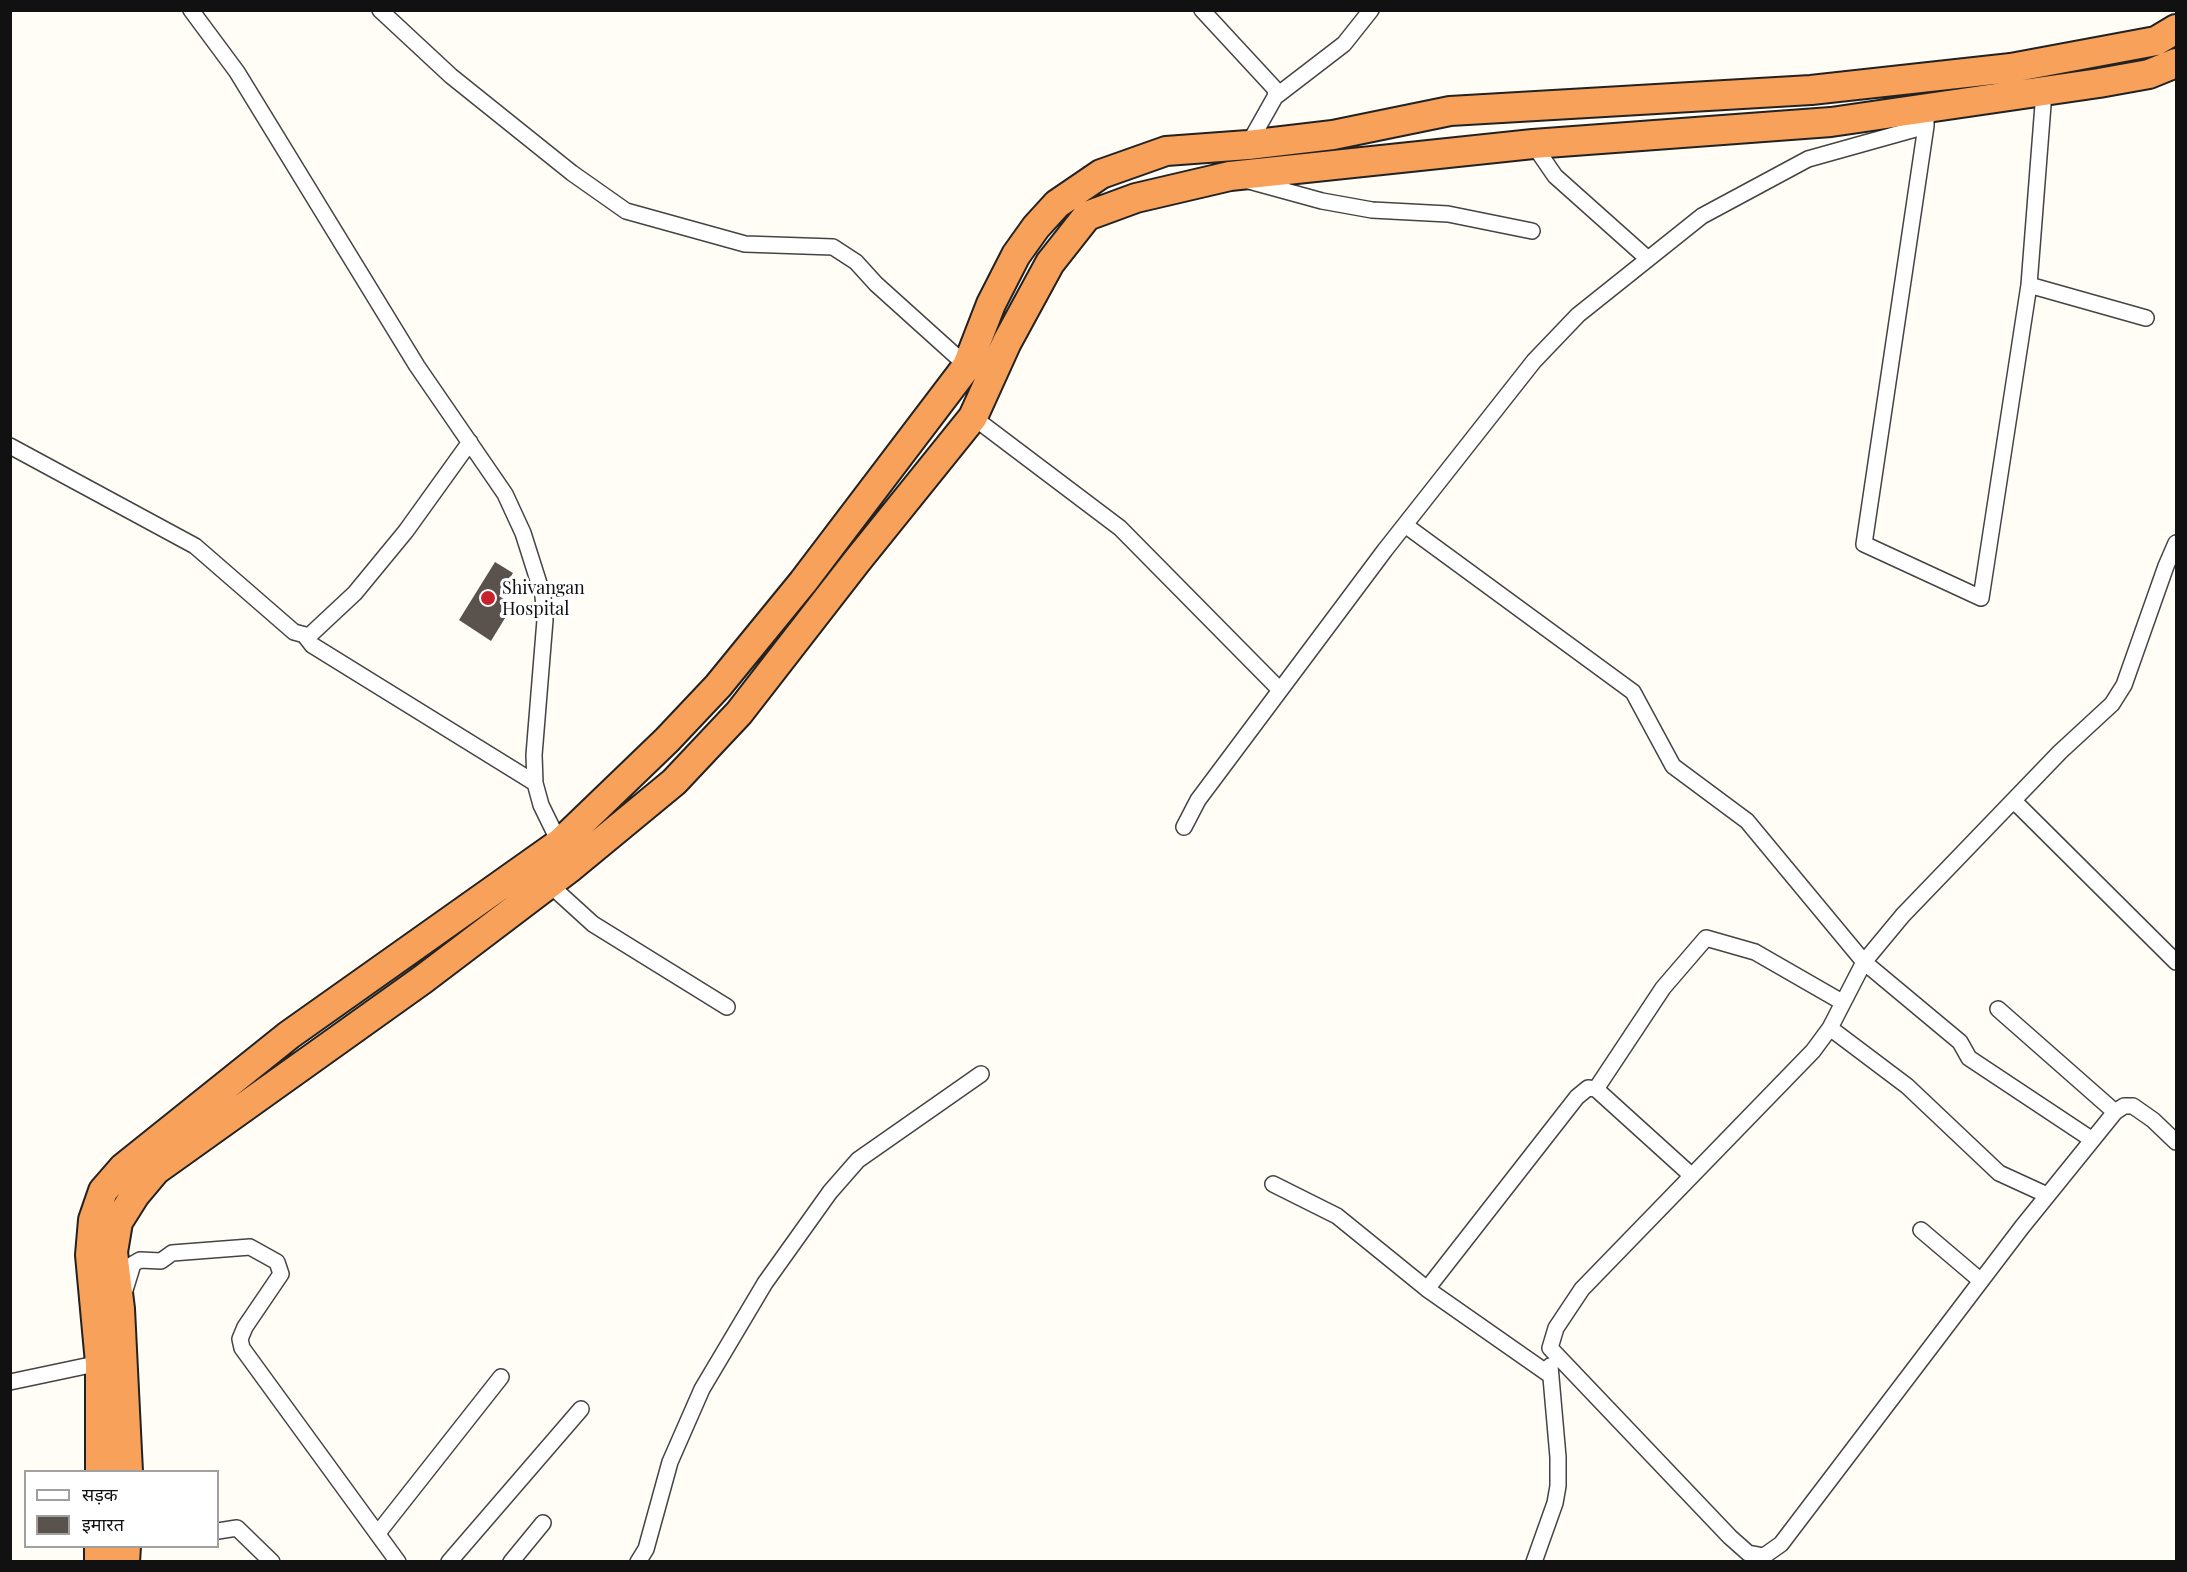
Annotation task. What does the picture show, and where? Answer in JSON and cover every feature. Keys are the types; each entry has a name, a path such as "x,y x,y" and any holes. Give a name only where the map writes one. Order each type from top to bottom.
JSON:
{"highway":[{"path":"128,1470 120,1309 113,1252 118,1222 135,1195 156,1170 422,980 549,884 566,855 718,686 803,582 967,366 991,304 1016,255 1036,227 1057,204 1101,174 1166,151 1248,145 1333,135 1450,111 1811,90 2011,68 2156,42 2176,29"},
{"path":"100,1470 100,1362 90,1255 93,1220 102,1191 123,1167 289,1035 674,782 739,713 973,417 1007,342 1050,263 1087,216 1136,198 1230,176 1533,144 1926,116 2149,74 2176,63"}],"street":[{"path":"190,10 237,72 417,366 505,494 523,533 543,596 545,620 534,755 535,783 542,805 566,855"},
{"path":"380,10 451,76 572,173 626,212 745,244 832,247 856,262 876,284 967,366"},
{"path":"1202,10 1272,83 1276,90 1275,97 1248,145"},
{"path":"1275,97 1344,44 1371,10"},
{"path":"1184,827 1198,800 1405,525 1534,361 1578,315 1702,216 1808,159 1926,116 1864,544 1981,598 2029,285 2044,92"},
{"path":"1533,144 1555,176 1648,259"},
{"path":"1230,176 1322,201 1372,210 1448,214 1532,231"},
{"path":"2029,285 2146,318"},
{"path":"973,417 1120,528 1280,690"},
{"path":"305,636 319,630 355,593 406,531 470,442"},
{"path":"10,446 195,546 294,632 305,636 312,645 535,783"},
{"path":"1405,525 1633,692 1673,766 1747,821 1864,962 1960,1042 1969,1058 2091,1139"},
{"path":"1534,1562 1555,1503 1558,1486 1558,1457 1550,1375 1550,1348 1556,1328 1582,1289 1813,1050 1830,1028 1864,962 1903,915 2060,752 2112,704 2124,685 2176,543"},
{"path":"2014,801 2176,962"},
{"path":"549,884 592,924 727,1007"},
{"path":"1596,1089 1663,988 1706,938 1755,952 1842,1002"},
{"path":"1998,1009 2115,1112"},
{"path":"1830,1028 1907,1086 1998,1173 2047,1195"},
{"path":"638,1562 646,1549 670,1462 702,1389 765,1283 830,1192 858,1160 981,1074"},
{"path":"1426,1288 1577,1097 1588,1088 1596,1089 1691,1175"},
{"path":"1550,1348 1730,1538 1752,1557 1764,1556 1780,1544 2047,1195 2115,1112 2124,1106 2133,1106 2153,1120 2176,1142"},
{"path":"1273,1184 1337,1216 1426,1288 1550,1375"},
{"path":"1921,1230 1981,1281"},
{"path":"120,1309 129,1272 140,1260 161,1261 172,1253 245,1247 256,1248 277,1262 281,1274 245,1327 240,1339 242,1348 398,1562"},
{"path":"10,1382 100,1362"},
{"path":"378,1533 501,1377"},
{"path":"449,1562 581,1408"},
{"path":"511,1562 543,1523"},
{"path":"219,1531 237,1528 272,1562"}],"building":[{"path":"495,562 513,573 499,596 513,605 491,641 459,620"}],"place":[{"name":"Shivangan Hospital","path":"488,598"}]}
